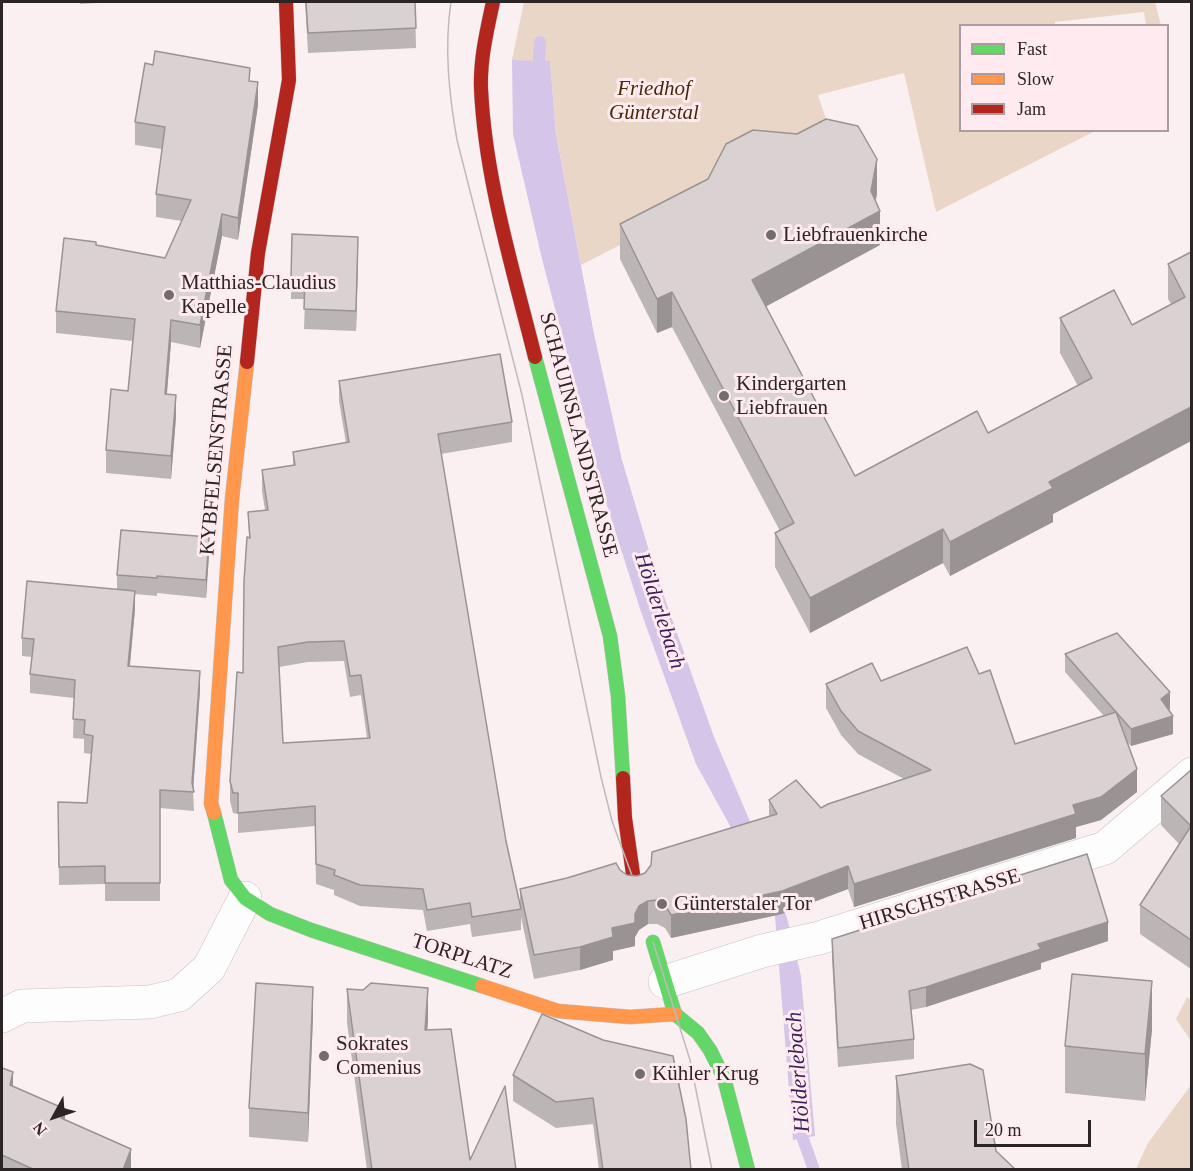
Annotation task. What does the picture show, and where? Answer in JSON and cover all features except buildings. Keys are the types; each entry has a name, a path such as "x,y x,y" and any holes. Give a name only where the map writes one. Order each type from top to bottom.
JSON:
{"street":[{"name":"KYBFELSENSTRASSE","path":"245,898 231,880 211,803 232,499 255,276 289,80 286,2"},
{"name":"SCHAUINSLANDSTRASSE","path":"493,2 484,43 482,87 490,165 502,224 556,440 610,636 618,696 625,818 634,881"},
{"name":"HIRSCHSTRASSE","path":"665,982 762,951 819,938 1105,848 1191,774"},
{"name":"TORPLATZ","path":"245,898 270,914 311,930 558,1011 630,1017 675,1014"},
{"path":"2,1016 22,1006 150,1002 179,995 209,968 245,898"},
{"path":"653,942 675,1014 698,1033 710,1050 724,1078 748,1170"}],"green space":[{"name":"Friedhof Günterstal","path":"524,2 1155,2 1161,24 1146,24 1144,12 1055,22 1055,24 959,24 959,132 1093,132 936,212 904,73 818,95 832,137 581,265 556,133 550,62 512,60"},
{"path":"1187,997 1191,1000 1191,1041 1176,1019"},
{"path":"1191,1085 1191,1169 1136,1169 1148,1143"}],"water":[{"path":"512,60 550,61 556,134 594,334 622,460 655,571 714,737 763,852 787,918 801,976 815,1136 793,1140 775,916 762,884 696,764 641,612 605,499 542,259 513,134"}],"waterway":[{"name":"Hölderlebach","path":"538,77 540,42"},
{"name":"Hölderlebach","path":"802,1124 803,1139 814,1170"}],"tram line":[{"path":"451,2 448,71 457,140 522,395 601,777 612,821 634,881"},
{"path":"653,942 690,1060 712,1170"}],"traffic: fast":[{"path":"535,357 610,636 618,696 623,778"},
{"path":"214,813 231,880 245,898 270,914 311,930 482,986"},
{"path":"653,942 675,1014 698,1033 710,1050 724,1078 748,1170"}],"traffic: slow":[{"path":"214,813 211,803 232,499 247,362"},
{"path":"482,986 558,1011 630,1017 675,1014"}],"traffic: jam":[{"path":"247,362 258,253 289,80 286,2"},
{"path":"493,2 484,45 481,88 488,156 501,224 535,357"},
{"path":"623,778 625,818 634,881"}],"place":[{"name":"Liebfrauenkirche","path":"771,235"},
{"name":"Matthias-Claudius Kapelle","path":"169,295"},
{"name":"Kindergarten Liebfrauen","path":"724,396"},
{"name":"Günterstaler Tor","path":"662,904"},
{"name":"Sokrates Comenius","path":"324,1056"},
{"name":"Kühler Krug","path":"640,1074"}]}
